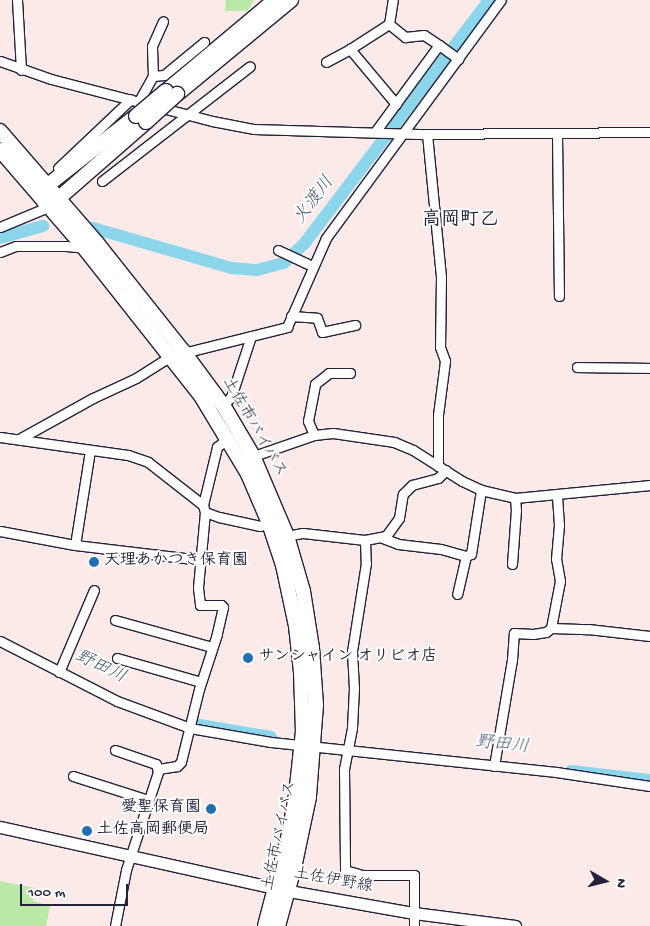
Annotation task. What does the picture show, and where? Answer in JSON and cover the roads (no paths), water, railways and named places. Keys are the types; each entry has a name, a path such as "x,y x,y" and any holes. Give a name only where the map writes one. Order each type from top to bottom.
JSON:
{"highway":[{"path":"52,205 141,119 275,0"},
{"path":"171,92 291,0"},
{"path":"48,185 141,119"},
{"name":"土佐市バイパス","path":"0,131 48,185 52,205"},
{"name":"土佐市バイパス","path":"0,150 88,245 223,406 247,458 288,536 303,591 312,648 316,705 296,795 278,926"},
{"name":"土佐市バイパス","path":"52,205 72,213 88,245"},
{"name":"土佐市バイパス","path":"177,353 228,438 247,458 269,523 283,565 296,626 308,745"},
{"name":"土佐市バイパス","path":"265,926 282,890"}],"main road":[{"name":"土佐伊野線","path":"0,827 282,890 414,913 515,926"}],"street":[{"path":"17,0 21,70"},
{"path":"326,62 389,24 393,0"},
{"path":"19,439 93,398 136,378 177,353 281,330 287,327 312,266 326,238 457,57 501,0"},
{"path":"58,168 135,100 153,76 152,46 163,21"},
{"path":"389,24 405,37 424,35 457,57"},
{"path":"153,76 164,75 204,42"},
{"path":"378,132 396,104 441,46"},
{"path":"350,49 396,104"},
{"path":"0,61 21,70 254,129 427,134 650,132"},
{"path":"102,181 250,66"},
{"path":"288,536 303,533 365,540 386,536 399,518 403,494 412,485 438,478 442,468 438,416 445,361 440,347 441,277 427,134"},
{"path":"557,134 559,296"},
{"path":"0,227 52,205"},
{"path":"0,252 16,246 88,245"},
{"path":"278,250 312,266"},
{"path":"291,316 317,318 322,332 355,325"},
{"path":"223,406 231,397 251,336"},
{"path":"578,367 650,368"},
{"path":"314,434 308,421 315,384 329,373 350,373"},
{"path":"247,458 314,434 333,433 394,442 413,450 482,490 515,498 650,485"},
{"path":"0,437 128,455 148,462 204,509 219,517 260,526 269,523"},
{"path":"158,769 177,766 181,762 201,682 223,607 221,605 200,605 198,588 204,509 217,446 228,438"},
{"path":"75,545 90,450"},
{"path":"380,537 398,544 441,549 466,556 471,554 482,490"},
{"path":"551,628 560,581 556,559 560,525 557,494"},
{"path":"512,564 516,510 515,498"},
{"path":"0,530 75,545 201,560"},
{"path":"365,540 366,563 352,651 354,688 352,728 343,784 345,870 363,875 414,875 414,926"},
{"path":"457,594 466,556"},
{"path":"61,668 94,590"},
{"path":"115,620 212,647"},
{"path":"494,764 512,660 514,634 546,632 551,628 588,629 650,636"},
{"path":"0,641 61,668 117,701 190,728 271,742 494,764 650,786"},
{"path":"117,658 201,682"},
{"path":"115,750 156,764 158,769 130,856 115,926"},
{"path":"73,776 148,800"}],"waterway":[{"name":"火渡川","path":"93,228 232,268 257,270 284,263 304,244 489,0"},
{"name":"火渡川","path":"0,238 43,226"},
{"name":"野田川","path":"194,724 271,737"},
{"name":"野田川","path":"571,771 650,780"}],"place":[{"name":"天理あかつき保育園","path":"94,562"},
{"name":"サンシャイン オリビオ店","path":"248,658"},
{"name":"愛聖保育園","path":"211,809"},
{"name":"土佐高岡郵便局","path":"87,831"}],"district":[{"name":"高岡町乙","path":"460,221"}]}
